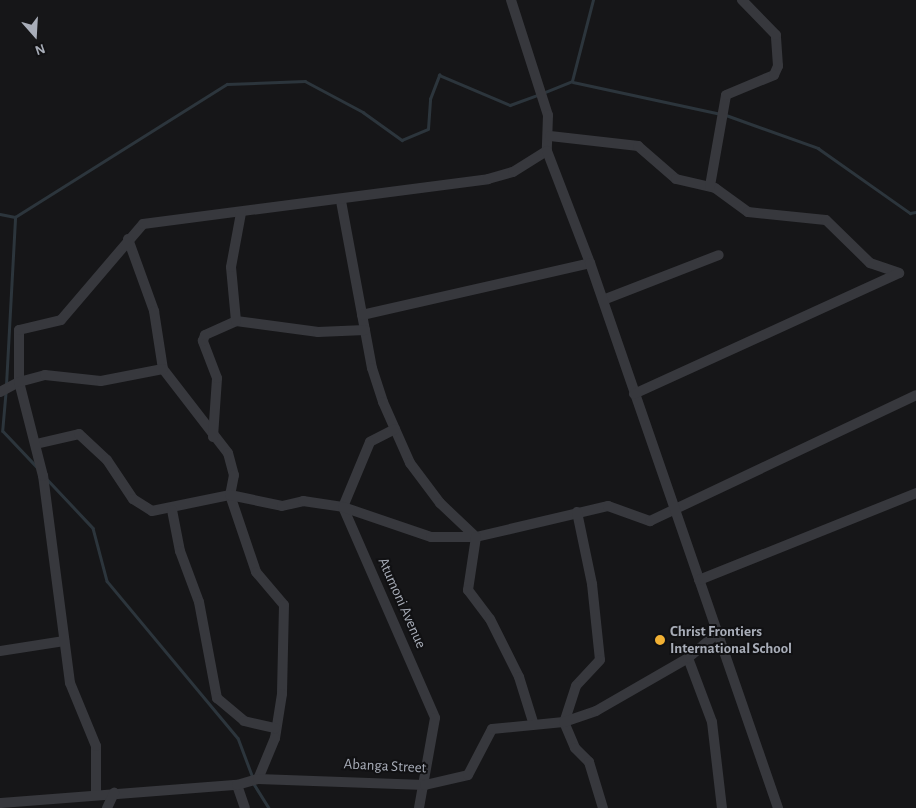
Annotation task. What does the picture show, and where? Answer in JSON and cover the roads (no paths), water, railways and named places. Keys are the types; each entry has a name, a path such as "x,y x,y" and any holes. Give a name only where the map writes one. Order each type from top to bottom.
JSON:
{"street":[{"path":"510,0 548,115 550,136 546,152 590,262 674,513 718,633 778,808"},
{"path":"710,186 726,95 774,75 778,66 776,35 742,0"},
{"path":"550,136 638,146 676,179 710,186 748,212 826,220 870,263 899,272 634,394"},
{"path":"96,795 96,746 77,706 64,641 36,444 19,382 19,330 61,320 99,280 128,239 143,224 341,201 488,179 513,172 546,152"},
{"path":"341,201 372,368 395,429 410,463 440,503 476,537"},
{"path":"236,322 231,267 241,213"},
{"path":"128,239 154,311 163,369 213,437 228,453 234,475 230,495 259,580 284,605 285,652 275,728 258,779"},
{"path":"603,300 719,255"},
{"path":"362,315 590,262"},
{"path":"213,437 218,378 203,341 205,335 236,322 318,332 365,330"},
{"path":"0,392 19,382 45,375 101,381 163,369"},
{"path":"36,444 79,434 106,460 141,506 172,510 230,495 282,506 303,501 343,507 431,537 476,537 608,506 650,521 674,513 916,395"},
{"path":"343,507 370,442 395,429"},
{"path":"699,580 916,493"},
{"name":"Atumoni Avenue","path":"343,507 435,718 425,785 419,808"},
{"path":"172,510 180,551 199,602 217,698 244,721 275,728"},
{"path":"577,512 592,584 600,660 576,686 564,722 575,748 588,762 603,808"},
{"path":"476,537 468,590 490,619 518,677 533,722"},
{"name":"Abanga Street","path":"1,803 114,793 237,786 258,779 425,785 468,775 492,729 533,722 564,722 596,711 688,658 718,633"},
{"path":"0,651 64,641"},
{"path":"688,658 712,722 722,808"},
{"path":"237,786 245,808"},
{"path":"107,808 114,793"}],"waterway":[{"path":"543,93 572,81 593,0"},
{"path":"0,214 15,217 227,84 305,81 363,112 402,140 428,129 430,99 439,75 510,105 537,95"},
{"path":"573,82 721,114"},
{"path":"726,115 818,148 910,213 916,212"},
{"path":"6,385 15,217"},
{"path":"6,393 3,431 37,467"},
{"path":"47,479 93,528 107,581 238,738 253,778"},
{"path":"254,784 269,808"}],"place":[{"name":"Christ Frontiers International School","path":"660,640"}]}
